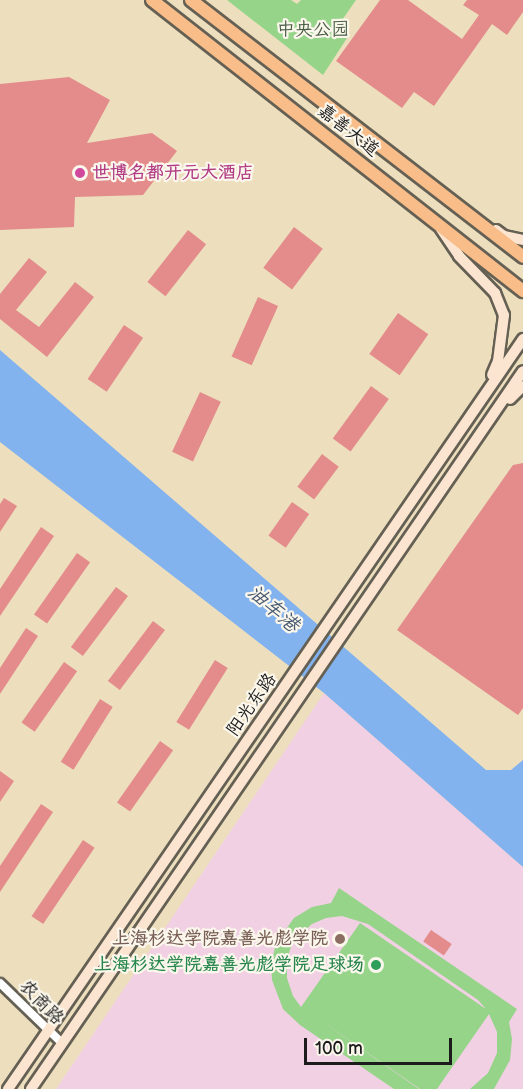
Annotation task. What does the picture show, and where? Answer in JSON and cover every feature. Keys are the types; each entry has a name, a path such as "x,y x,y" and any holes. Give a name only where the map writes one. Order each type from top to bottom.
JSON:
{"main road":[{"name":"嘉善大道","path":"152,0 523,291"},
{"name":"嘉善大道","path":"191,0 523,257"},
{"path":"473,219 483,219 504,236 523,240"},
{"path":"437,224 459,256 495,293 504,315 498,361 479,402"},
{"name":"阳光东路","path":"8,1089 523,339"},
{"name":"阳光东路","path":"31,1089 523,372"},
{"path":"494,414 523,387"}],"street":[{"name":"农商路","path":"0,983 47,1032 62,1043"}],"shaded area":[{"name":"上海杉达学院嘉善光彪学院","path":"324,693 523,867 523,1089 56,1089"}],"green space":[{"name":"中央公园","path":"227,0 291,0 297,4 301,0 356,0 340,23 349,35 323,75"},
{"name":"上海杉达学院嘉善光彪学院足球场","path":"339,888 517,1009 509,1022 512,1039 510,1060 494,1089 470,1089 488,1073 497,1053 497,1032 489,1014 437,1089 420,1089 307,1011 419,1089 394,1089 300,1025 283,1009 272,980 271,965 276,943 294,918 312,907 331,903","holes":["342,916 368,924 478,1000 486,1009 360,923 301,1007 293,996 287,978 287,959 298,936 312,924 326,918"]}],"water":[{"name":"油车港","path":"0,350 486,770 511,770 523,760 523,867 324,693 0,442"}],"building":[{"path":"380,0 408,0 462,39 479,15 463,5 467,0 523,0 523,12 507,35 492,24 434,106 414,92 402,108 336,61"},
{"name":"世博名都开元大酒店","path":"69,77 110,100 87,143 152,133 177,151 143,195 75,197 74,227 0,230 0,84"},
{"path":"294,227 323,249 292,289 263,268"},
{"path":"188,230 206,244 165,296 147,282"},
{"path":"29,258 47,272 16,310 39,327 75,282 94,297 47,357 0,319 0,294"},
{"path":"258,297 278,306 252,365 232,356"},
{"path":"398,313 428,334 400,375 369,354"},
{"path":"124,325 143,338 107,392 88,379"},
{"path":"371,386 389,399 351,452 333,439"},
{"path":"200,392 221,402 193,462 172,452"},
{"path":"322,454 339,467 314,499 297,487"},
{"path":"523,463 523,708 518,715 397,630 513,465"},
{"path":"4,498 17,506 0,532 0,504"},
{"path":"292,502 309,514 286,548 268,536"},
{"path":"41,527 54,536 0,616 0,589"},
{"path":"77,553 90,562 47,624 34,614"},
{"path":"116,587 128,596 83,656 71,647"},
{"path":"153,621 165,630 120,690 108,681"},
{"path":"26,628 38,636 0,694 0,668"},
{"path":"215,660 228,668 189,730 176,722"},
{"path":"64,662 77,671 35,732 22,723"},
{"path":"100,699 113,707 74,770 61,762"},
{"path":"160,741 173,750 130,812 117,802"},
{"path":"0,771 14,781 0,802"},
{"path":"41,804 53,812 0,892 0,866"},
{"path":"83,840 95,848 43,924 32,916"},
{"path":"431,930 452,944 444,956 423,942"}],"place":[{"name":"世博名都开元大酒店","path":"80,173"},
{"name":"上海杉达学院嘉善光彪学院","path":"340,939"},
{"name":"上海杉达学院嘉善光彪学院足球场","path":"376,965"}]}
